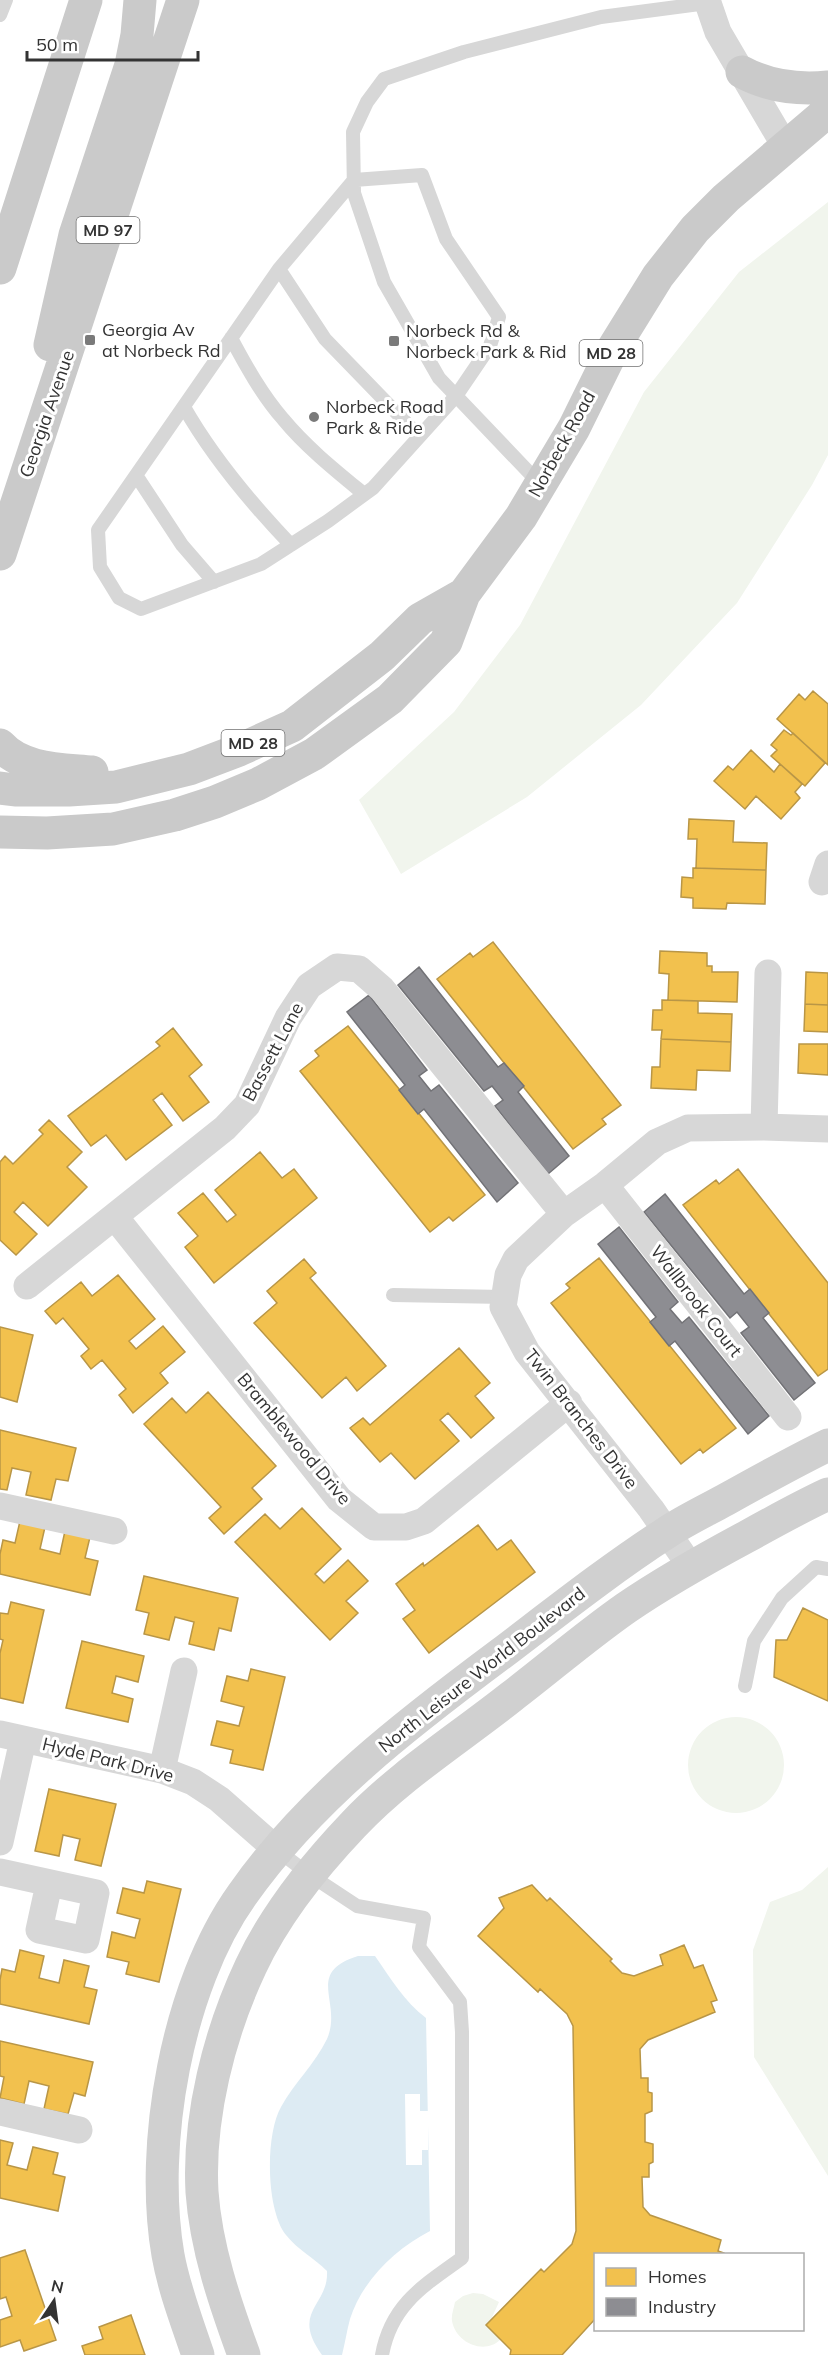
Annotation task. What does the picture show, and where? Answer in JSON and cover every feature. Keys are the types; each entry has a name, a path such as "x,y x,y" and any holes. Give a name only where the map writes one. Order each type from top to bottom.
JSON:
{"main road":[{"path":"0,268 86,0"},
{"path":"32,459 40,390 75,235 131,65 137,35 140,0"},
{"name":"Georgia Avenue","path":"0,554 183,0"},
{"path":"742,72 758,80 786,86 828,87"},
{"name":"Norbeck Road","path":"0,832 47,833 113,829 175,815 258,784 314,754 390,699 446,642 464,594 521,517 541,485 574,428 614,347 658,276 695,229 718,206 828,111"},
{"name":"Norbeck Road","path":"0,788 69,790 116,786 189,769 292,726 382,656 420,619 464,594"},
{"path":"0,744 23,761 43,766 147,779"}],"street":[{"path":"707,2 718,32 785,146"},
{"name":"Bassett Lane","path":"27,1286 225,1128 247,1105 293,1010 309,986 337,967 359,969 382,990 564,1214"},
{"path":"765,1127 768,973"},
{"name":"Twin Branches Drive","path":"691,1567 569,1403 527,1352 503,1307 508,1275 516,1259 564,1214 605,1185 657,1142 688,1128 828,1129"},
{"name":"Wallbrook Court","path":"605,1185 788,1417"},
{"name":"Bramblewood Drive","path":"115,1217 339,1499 374,1527 406,1527 424,1521 569,1403"},
{"name":"North Leisure World Boulevard","path":"198,2355 168,2256 162,2197 168,2092 187,2014 213,1943 241,1896 276,1850 333,1792 419,1715 601,1578 667,1532 794,1461 828,1445"},
{"name":"North Leisure World Boulevard","path":"244,2355 226,2306 206,2226 202,2192 202,2148 214,2073 228,2024 247,1976 280,1917 309,1875 353,1825 394,1786 624,1609 691,1567 828,1494"},
{"path":"0,1506 114,1531"},
{"path":"162,1770 184,1671"},
{"name":"Hyde Park Drive","path":"1,1837 11,1737 162,1770 193,1782 219,1799 276,1850"},
{"path":"0,1872 50,1884"},
{"path":"0,2112 79,2130"}],"lane":[{"path":"0,15 6,0"},
{"path":"541,485 439,378 384,282 354,194 353,132 367,102 384,79 464,52 601,17 707,2"},
{"path":"422,175 446,239 499,317 490,346 456,396 373,488 261,564 141,609 119,598 100,567 98,530 279,269 354,180 422,175"},
{"path":"279,269 326,339 419,436"},
{"path":"231,338 250,373 283,420 326,462 364,494"},
{"path":"184,407 198,432 250,502 291,545"},
{"path":"136,475 182,544 214,582"},
{"path":"393,1295 505,1297"},
{"path":"745,1686 754,1641 782,1598 816,1567 828,1569"},
{"path":"276,1850 357,1906 424,1918 419,1947 460,2002 462,2258 405,2302 392,2324 382,2355"}],"shaded area":[{"path":"828,202 828,455 812,485 737,603 641,705 527,797 401,874 359,800 454,712 520,625 644,392 739,272"},
{"path":"736,1717 754,1721 770,1731 780,1747 784,1765 780,1783 770,1799 754,1809 736,1813 718,1809 702,1799 692,1783 688,1765 692,1747 702,1731 718,1721"},
{"path":"828,1867 828,2176 754,2057 753,1950 770,1902 802,1890"},
{"path":"358,1956 375,1956 404,1997 426,2018 430,2231 404,2247 371,2279 355,2305 342,2355 322,2355 313,2340 310,2318 323,2293 327,2271 286,2235 279,2223 271,2191 270,2153 272,2135 281,2107 317,2057 327,2039 331,2026 328,1990 333,1971 342,1963"},
{"path":"473,2293 483,2294 499,2302 488,2326 500,2340 494,2344 479,2346 472,2344 465,2341 455,2329 452,2314 455,2302"}],"pier":[{"path":"405,2094 420,2094 420,2111 428,2111 428,2150 422,2150 422,2165 406,2165"}],"building: Homes":[{"path":"813,691 828,704 828,765 777,719 799,694 805,700"},
{"path":"784,730 791,735 793,733 825,763 805,786 771,756 777,750 771,745"},
{"path":"751,750 774,772 780,764 802,784 795,792 800,798 781,819 756,796 745,809 714,781 728,766 733,770"},
{"path":"689,819 734,821 733,842 767,843 766,870 696,868 697,839 688,839"},
{"path":"693,868 766,870 765,904 727,903 726,909 693,908 693,898 681,897 682,877 693,878"},
{"path":"493,942 621,1105 602,1119 606,1124 573,1149 437,979 470,953 473,957"},
{"path":"660,951 707,953 707,966 712,966 712,972 738,972 737,1002 668,1000 669,974 659,973"},
{"path":"806,972 828,973 828,1005 805,1004"},
{"path":"662,1000 698,1001 698,1013 732,1014 731,1042 661,1039 662,1030 652,1030 653,1010 662,1010"},
{"path":"805,1004 828,1005 828,1032 804,1031"},
{"path":"348,1026 485,1195 453,1221 449,1217 430,1232 300,1071 319,1056 315,1051"},
{"path":"173,1028 202,1065 189,1076 209,1102 183,1121 162,1093 153,1100 172,1125 126,1160 106,1135 91,1146 68,1116 160,1046 156,1042"},
{"path":"661,1039 731,1042 730,1071 697,1070 696,1090 651,1088 652,1067 660,1067"},
{"path":"799,1044 828,1044 828,1075 798,1073"},
{"path":"49,1120 82,1152 67,1167 87,1187 48,1226 23,1202 14,1212 37,1234 16,1255 0,1240 0,1162 5,1156 13,1164 43,1134 39,1130"},
{"path":"260,1152 282,1178 294,1169 317,1198 214,1283 185,1247 198,1236 178,1213 203,1193 227,1222 236,1215 215,1190"},
{"path":"738,1169 828,1283 828,1369 818,1376 683,1205 716,1180 719,1184"},
{"path":"599,1258 736,1428 703,1453 700,1449 681,1464 551,1303 570,1288 566,1284"},
{"path":"304,1259 316,1273 310,1278 386,1366 357,1391 346,1377 322,1398 254,1323 277,1303 267,1291"},
{"path":"118,1275 155,1319 129,1341 136,1349 163,1326 185,1352 160,1373 168,1383 133,1413 119,1395 126,1389 102,1360 91,1369 81,1356 89,1349 63,1318 56,1324 45,1311 81,1282 92,1296"},
{"path":"0,1327 33,1335 17,1402 0,1397"},
{"path":"459,1348 490,1383 475,1396 494,1418 471,1438 448,1413 440,1420 459,1441 415,1479 391,1453 380,1462 350,1428 363,1418 370,1425"},
{"path":"208,1392 276,1466 252,1488 262,1499 224,1534 209,1518 221,1507 144,1424 172,1398 186,1413"},
{"path":"0,1430 76,1448 68,1481 56,1479 51,1500 26,1495 31,1472 12,1468 7,1490 0,1489"},
{"path":"302,1508 341,1549 315,1574 324,1583 348,1560 368,1581 346,1601 358,1613 330,1640 235,1542 265,1514 280,1529"},
{"path":"20,1521 45,1527 40,1549 60,1554 65,1531 90,1537 85,1558 98,1561 90,1595 0,1574 3,1540 15,1543"},
{"path":"478,1525 497,1550 511,1540 535,1572 429,1653 403,1619 415,1610 396,1584"},
{"path":"144,1576 238,1598 231,1631 219,1628 214,1650 189,1644 194,1622 175,1617 169,1640 144,1634 149,1613 136,1610"},
{"path":"11,1602 44,1610 23,1703 0,1698 0,1653 3,1640 0,1639 0,1613 8,1614"},
{"path":"803,1608 828,1620 828,1701 774,1677 776,1640 787,1640"},
{"path":"82,1641 144,1656 138,1682 116,1676 112,1693 133,1699 128,1722 66,1708"},
{"path":"251,1669 285,1677 263,1770 230,1763 233,1750 211,1745 217,1721 239,1726 244,1707 221,1701 227,1676 248,1681"},
{"path":"49,1789 116,1804 101,1866 75,1860 80,1839 63,1835 59,1856 35,1851"},
{"path":"147,1881 181,1889 159,1982 126,1974 129,1962 107,1957 112,1932 135,1938 140,1919 117,1913 123,1888 144,1893"},
{"path":"532,1885 547,1901 550,1898 612,1959 610,1961 622,1973 634,1976 663,1965 660,1955 684,1945 694,1968 703,1965 717,2000 711,2002 715,2012 648,2040 640,2049 641,2078 648,2078 648,2092 652,2093 652,2111 645,2114 645,2142 653,2144 653,2162 649,2164 649,2177 642,2177 643,2207 650,2215 721,2240 718,2251 724,2253 594,2253 594,2320 562,2355 510,2355 511,2350 486,2325 541,2269 544,2272 572,2244 576,2231 573,2026 567,2014 540,1989 538,1992 478,1936 504,1908 499,1898"},
{"path":"20,1950 44,1956 39,1978 59,1983 64,1960 89,1966 84,1987 97,1990 89,2024 0,2004 2,1969 15,1972"},
{"path":"0,2041 93,2062 85,2096 74,2093 68,2114 44,2109 49,2086 29,2081 24,2104 0,2098 4,2077 0,2076"},
{"path":"0,2140 13,2143 7,2165 27,2170 33,2147 58,2153 53,2174 65,2177 58,2211 0,2198"},
{"path":"25,2250 56,2340 24,2351 20,2340 0,2347 0,2320 12,2316 6,2297 0,2299 0,2258"},
{"path":"131,2315 145,2355 85,2355 82,2346 103,2339 99,2327"}],"building: Industry":[{"path":"419,967 498,1067 504,1063 524,1086 518,1092 569,1156 548,1174 495,1106 503,1100 492,1086 484,1091 398,985"},
{"path":"369,995 427,1070 419,1076 431,1091 439,1085 518,1183 497,1202 424,1109 418,1114 399,1090 405,1085 347,1012"},
{"path":"665,1194 744,1294 750,1289 769,1313 763,1318 815,1383 794,1400 741,1333 749,1327 737,1312 730,1318 644,1212"},
{"path":"619,1227 678,1302 670,1309 682,1323 689,1317 769,1416 748,1434 675,1341 669,1346 650,1322 656,1317 598,1244"}],"place":[{"name":"Georgia Av at Norbeck Rd","path":"90,340"},
{"name":"Norbeck Rd & Norbeck Park & Rid","path":"394,341"},
{"name":"Norbeck Road Park & Ride","path":"314,417"}]}
